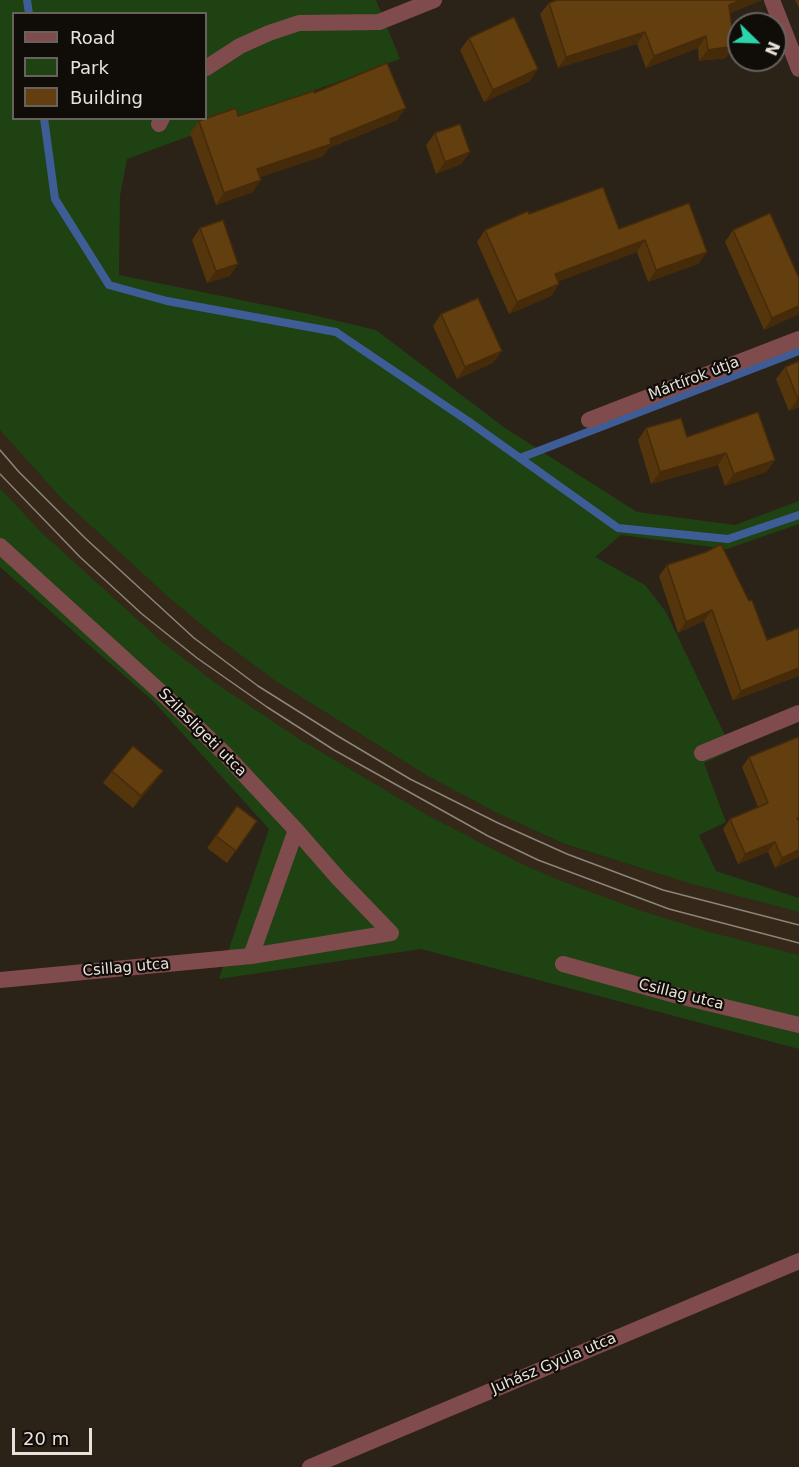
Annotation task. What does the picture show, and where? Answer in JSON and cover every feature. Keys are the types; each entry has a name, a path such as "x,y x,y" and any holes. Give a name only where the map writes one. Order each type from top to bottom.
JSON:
{"street":[{"path":"207,67 240,46 299,23 379,22 434,0"},
{"path":"772,0 799,69"},
{"name":"Mártírok útja","path":"589,420 799,339"},
{"name":"Szilasligeti utca","path":"0,546 225,754 391,933"},
{"path":"702,753 799,713"},
{"path":"251,956 296,830"},
{"name":"Csillag utca","path":"0,980 251,956 391,933"},
{"name":"Csillag utca","path":"563,964 675,995 799,1025"},
{"name":"Juhász Gyula utca","path":"310,1467 799,1262"}],"shaded area":[{"path":"0,430 62,499 167,596 219,639 277,682 428,776 497,813 561,843 688,883 799,912 799,955 710,932 639,910 559,880 520,863 429,816 301,740 214,682 161,641 40,531 0,488"}],"green space":[{"path":"0,0 376,0 400,59 127,159 120,196 119,275 376,330 505,428 637,512 735,525 799,501 799,524 727,549 621,535 595,557 645,585 666,612 732,750 704,763 726,822 699,835 716,871 799,898 799,912 688,883 562,843 497,813 428,776 277,682 219,639 167,596 62,499 0,430"},
{"path":"0,488 40,531 161,641 214,682 301,740 429,816 520,863 559,880 639,910 710,932 799,955 799,1049 421,949 219,979 269,829 153,701 0,567"}],"building":[{"path":"557,0 741,0 729,5 727,47 708,50 706,36 654,56 645,32 566,57 549,3"},
{"path":"514,17 538,69 493,90 469,38"},
{"path":"387,63 406,108 330,139 331,144 257,169 261,180 224,193 199,121 236,108 238,116 314,91 314,93"},
{"path":"460,124 470,152 445,162 435,133"},
{"path":"603,187 619,229 689,203 707,252 656,270 645,240 555,274 559,284 517,302 485,230 528,211 529,214"},
{"path":"770,213 799,278 799,306 772,318 733,230"},
{"path":"223,220 238,264 216,271 200,228"},
{"path":"478,298 502,351 465,367 441,314"},
{"path":"799,361 799,398 798,399 785,367"},
{"path":"758,412 775,460 734,474 726,453 660,472 646,428 681,418 687,437"},
{"path":"721,544 749,601 752,600 767,640 799,628 799,668 741,691 712,610 686,622 667,565 706,552"},
{"path":"798,737 799,850 782,858 775,842 745,854 730,819 768,803 749,757"},
{"path":"133,746 163,771 141,796 112,771"},
{"path":"237,806 257,821 236,851 216,836"}],"waterway":[{"path":"27,0 29,12"},
{"path":"44,120 55,199 109,285 167,301 336,332 468,421 618,528 728,539 799,515"},
{"path":"520,458 799,351"}],"tram line":[{"path":"0,450 85,538 194,638 258,686 410,779 567,854 663,890 799,925"},
{"path":"0,474 80,557 142,614 197,658 334,750 488,836 538,860 669,909 799,943"}]}
